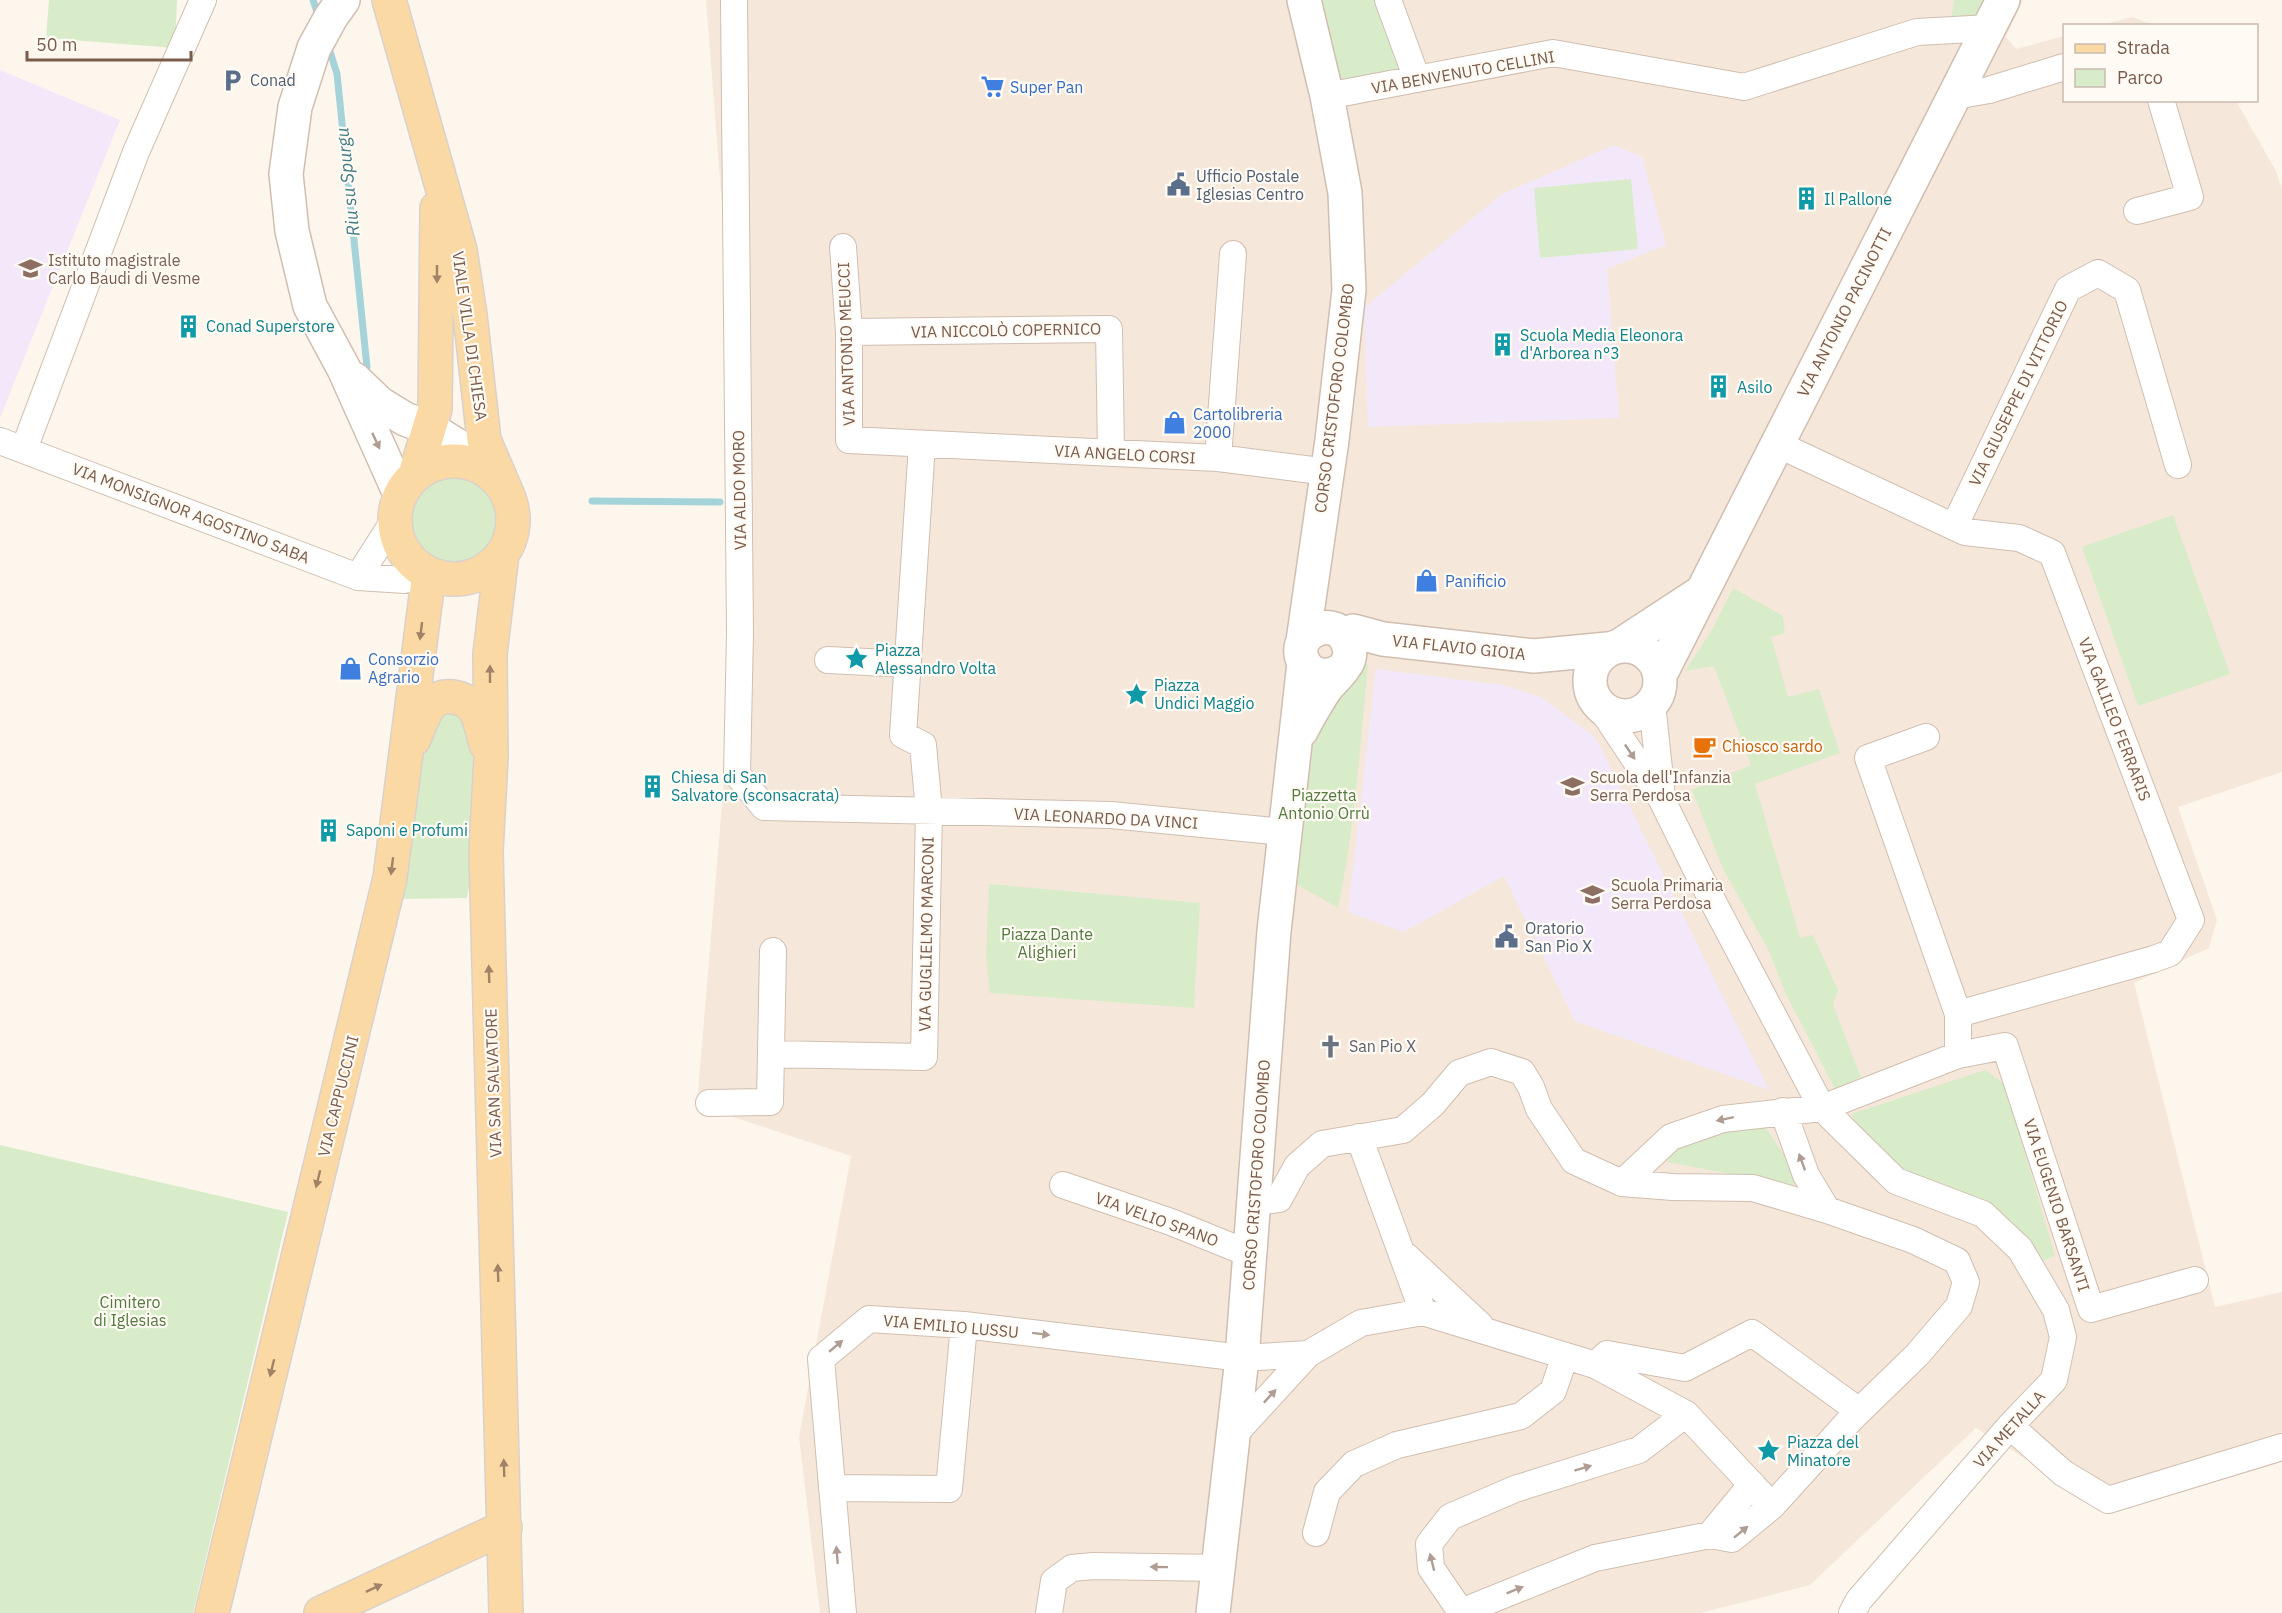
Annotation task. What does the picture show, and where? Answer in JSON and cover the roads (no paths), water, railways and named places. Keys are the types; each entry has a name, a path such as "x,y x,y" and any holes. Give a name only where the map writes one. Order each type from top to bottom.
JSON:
{"main road":[{"name":"VIALE VILLA DI CHIESA","path":"389,0 460,250 484,440 508,496"},
{"name":"VIALE VILLA DI CHIESA","path":"403,496 435,409 437,174"},
{"path":"448,461 472,464 494,476 508,496 512,511 509,541 502,554 487,569 468,577 448,579 424,571 401,547 396,534 403,496 436,463 448,461"},
{"name":"VIA SAN SALVATORE","path":"502,554 490,654 491,757 486,852 506,1613"},
{"name":"VIA CAPPUCCINI","path":"212,1613 390,878 406,758 424,571"},
{"path":"406,758 428,705 449,695 464,700 476,711 491,757"},
{"path":"321,1613 505,1527"},
{"path":"232,1533 228,1590 232,1608 236,1613"}],"street":[{"path":"12,445 203,0"},
{"path":"343,0 314,48 295,107 286,174 292,231 310,306 344,369 403,496 358,577"},
{"name":"VIA ALDO MORO","path":"734,0 740,633 737,774 764,807 929,811"},
{"path":"1388,0 1417,79"},
{"name":"CORSO CRISTOFORO COLOMBO","path":"1213,1613 1242,1358 1284,832 1297,738 1303,652 1314,560 1328,472 1349,290 1345,193 1327,96 1302,8"},
{"name":"VIA BENVENUTO CELLINI","path":"1327,96 1553,53 1744,87 1917,32 1997,14"},
{"name":"VIA ANTONIO PACINOTTI","path":"1656,689 1702,592 1997,14"},
{"path":"1955,96 1989,90 2063,67"},
{"path":"2138,211 2190,196 2162,102"},
{"name":"VIA ANTONIO MEUCCI","path":"843,247 849,332 849,440"},
{"path":"1218,458 1233,254"},
{"name":"VIA GIUSEPPE DI VITTORIO","path":"1954,527 2068,289 2098,273 2127,290 2178,465"},
{"name":"VIA NICCOLÒ COPERNICO","path":"849,332 1109,329 1111,453"},
{"path":"344,369 379,403 405,419 429,428 458,446 472,464"},
{"name":"VIA ANGELO CORSI","path":"849,440 1218,458 1328,472"},
{"path":"922,444 903,735 923,745 929,811"},
{"name":"VIA GALILEO FERRARIS","path":"1778,444 1965,532 2019,538 2052,553 2191,920 2170,953 1958,1014"},
{"name":"VIA MONSIGNOR AGOSTINO SABA","path":"12,445 358,577 405,580 424,571"},
{"name":"CORSO CRISTOFORO COLOMBO","path":"1297,738 1326,689 1341,650 1335,618 1314,560"},
{"name":"VIA ANTONIO PACINOTTI","path":"1613,648 1702,592"},
{"path":"1320,627 1341,650 1335,674 1321,676 1308,669 1303,652 1313,630 1320,627"},
{"name":"VIA FLAVIO GIOIA","path":"1341,650 1383,639 1534,656 1613,648"},
{"path":"1662,800 1656,663 1638,647 1613,648 1595,660 1590,671 1589,682 1595,699 1662,800 1822,1108"},
{"name":"VIA FLAVIO GIOIA","path":"1534,656 1595,699"},
{"path":"828,660 908,664"},
{"path":"1595,699 1607,712 1619,716 1631,716 1643,712 1656,689"},
{"path":"1926,737 1868,758 1958,1014 1958,1055"},
{"name":"VIA LEONARDO DA VINCI","path":"929,811 1111,815 1284,832"},
{"name":"VIA GUGLIELMO MARCONI","path":"771,1054 924,1057 929,811"},
{"path":"709,1103 770,1102 773,951"},
{"name":"VIA EUGENIO BARSANTI","path":"1622,1183 1671,1137 1723,1119 1822,1108 1958,1055 2006,1046 2091,1309 2195,1280"},
{"path":"1254,1202 1279,1200 1297,1166 1322,1144 1403,1130 1433,1104 1460,1073 1491,1062 1522,1072 1531,1086 1539,1109 1574,1161 1622,1183 1673,1187 1753,1188 1827,1210 1912,1240 1957,1261 1966,1282 1959,1306 1917,1355 1859,1411 1772,1506 1732,1539 1710,1535 1595,1558 1461,1612 1431,1568 1428,1544 1450,1517 1515,1489 1639,1450 1686,1414"},
{"name":"VIA METALLA","path":"1822,1108 1896,1181 1983,1214 2020,1249 2056,1310 2063,1337 2054,1380 2010,1426 1859,1600 1852,1613"},
{"path":"1783,1111 1806,1175 1827,1210"},
{"path":"1359,1137 1423,1312"},
{"path":"1257,1163 1297,1166"},
{"name":"VIA VELIO SPANO","path":"1063,1185 1171,1222 1250,1254"},
{"path":"1401,1252 1484,1330"},
{"path":"1232,1437 1308,1354 1361,1323 1423,1312 1595,1365 1686,1414 1772,1506"},
{"name":"VIA EMILIO LUSSU","path":"843,1613 821,1359 869,1319 964,1325 1242,1358 1308,1354"},
{"path":"832,1488 949,1489 964,1325"},
{"path":"1661,1401 1685,1368 1752,1333 1859,1411"},
{"path":"1595,1365 1607,1354 1685,1368"},
{"path":"1316,1533 1327,1492 1354,1464 1397,1445 1521,1416 1553,1391 1565,1356"},
{"path":"2010,1426 2063,1473 2108,1500 2282,1447"},
{"path":"1710,1535 1752,1484"},
{"path":"1049,1613 1054,1581 1072,1568 1093,1566 1218,1568"}],"waterway":[{"name":"Riu su Spurgu","path":"313,0 319,18"},
{"name":"Riu su Spurgu","path":"328,45 337,74 367,367"},
{"name":"Riu su Spurgu","path":"592,501 720,502"}],"place":[{"name":"Conad","path":"232,80"},
{"name":"Super Pan","path":"992,87"},
{"name":"Ufficio Postale Iglesias Centro","path":"1178,185"},
{"name":"Il Pallone","path":"1806,199"},
{"name":"Istituto magistrale Carlo Baudi di Vesme","path":"30,269"},
{"name":"Conad Superstore","path":"188,326"},
{"name":"Scuola Media Eleonora d'Arborea n°3","path":"1502,344"},
{"name":"Asilo","path":"1719,387"},
{"name":"Cartolibreria 2000","path":"1175,423"},
{"name":"Panificio","path":"1427,581"},
{"name":"Piazza Alessandro Volta","path":"857,659"},
{"name":"Consorzio Agrario","path":"350,668"},
{"name":"Piazza Undici Maggio","path":"1136,694"},
{"name":"Chiosco sardo","path":"1704,746"},
{"name":"Chiesa di San Salvatore (sconsacrata)","path":"653,786"},
{"name":"Scuola dell'Infanzia Serra Perdosa","path":"1572,786"},
{"name":"Saponi e Profumi","path":"328,830"},
{"name":"Scuola Primaria Serra Perdosa","path":"1593,894"},
{"name":"Oratorio San Pio X","path":"1507,937"},
{"name":"San Pio X","path":"1331,1046"},
{"name":"Piazza del Minatore","path":"1769,1451"}],"park label":[{"name":"Piazzetta Antonio Orrù","path":"1324,804"},
{"name":"Piazza Dante Alighieri","path":"1047,943"},
{"name":"Cimitero di Iglesias","path":"130,1311"}]}
